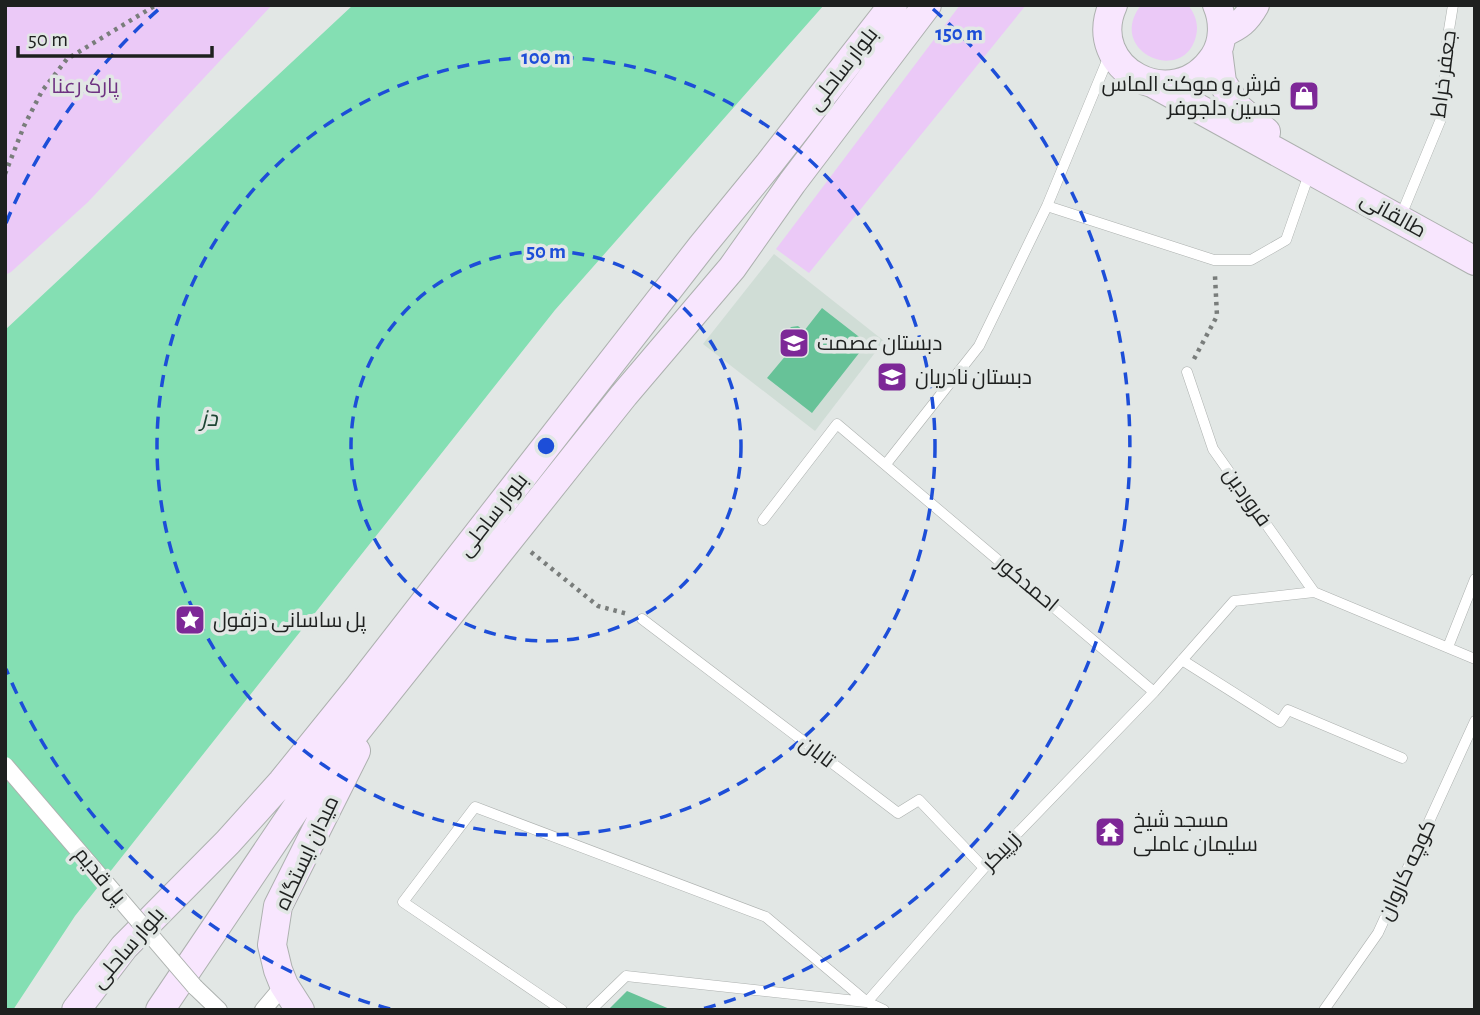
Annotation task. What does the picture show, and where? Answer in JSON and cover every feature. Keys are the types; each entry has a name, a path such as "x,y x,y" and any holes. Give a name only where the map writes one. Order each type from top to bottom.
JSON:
{"main road":[{"name":"بلوار ساحلی","path":"76,1010 94,998 124,947 228,842 282,782 893,5"},
{"name":"بلوار ساحلی","path":"160,1010 303,798 624,395 732,268 792,183 927,5"},
{"name":"طالقانی","path":"1092,5 1095,18 1111,29 1122,66 1136,78 1154,84 1475,261"},
{"name":"طالقانی","path":"1217,5 1221,13 1222,82 1238,108 1310,170"},
{"path":"1154,84 1174,85 1192,79 1207,67 1220,42 1249,16 1255,5"},
{"path":"702,246 716,243 727,249 733,261 732,268"},
{"name":"میدان ایستگاه","path":"300,1010 284,985 272,945 278,906 382,700"}],"street":[{"name":"پل قدیم","path":"5,765 195,987 219,1010"},
{"path":"263,1010 284,985"}],"lane":[{"name":"جعفر خراط","path":"1400,219 1443,114 1447,41 1453,5"},
{"path":"886,464 979,346 1047,206 1111,29"},
{"path":"1047,206 1214,260 1251,260 1286,240 1310,170"},
{"name":"فروردین","path":"1187,372 1213,449 1314,592"},
{"name":"احمدکور","path":"763,520 837,424 1154,692"},
{"path":"1448,648 1475,579"},
{"path":"1154,692 1234,601 1314,592 1475,659"},
{"name":"تابان","path":"642,619 898,813 919,800 984,869"},
{"path":"1182,660 1280,722 1289,710 1402,758"},
{"name":"زرپیکر","path":"867,1002 984,869 1154,692"},
{"name":"کوچه کاروان","path":"1324,1010 1378,933 1475,721"},
{"path":"562,1010 403,902 475,807 766,917 867,1002 884,1010"},
{"path":"591,1010 626,976 867,1002"}],"path":[{"path":"5,174 24,126 42,91 67,59 156,5"},
{"path":"1187,372 1217,316 1214,260"},
{"path":"511,537 598,606 642,619"}],"shaded area":[{"name":"دبستان عصمت","path":"774,254 884,341 815,431 703,344"}],"green space":[{"name":"پارک رعنا","path":"5,5 272,5 88,202 5,275"},
{"path":"960,5 1026,5 809,273 776,249"},
{"path":"1141,5 1188,5 1197,27 1189,51 1177,59 1164,61 1150,57 1139,49 1133,37 1133,22"}],"water":[{"name":"دز","path":"353,5 824,5 555,310 75,916 13,1010 5,1010 5,330"}],"building":[{"path":"822,308 867,343 812,413 767,378 787,354 781,349 779,341 791,327 798,326 804,331"},
{"path":"627,991 672,1010 608,1010"}],"place":[{"name":"فرش و موکت الماس حسین دلجوفر","path":"1304,96"},
{"name":"دبستان عصمت","path":"794,343"},
{"name":"دبستان نادریان","path":"892,377"},
{"name":"پل ساسانی دزفول","path":"190,620"},
{"name":"مسجد شیخ سلیمان عاملی","path":"1110,832"}]}
